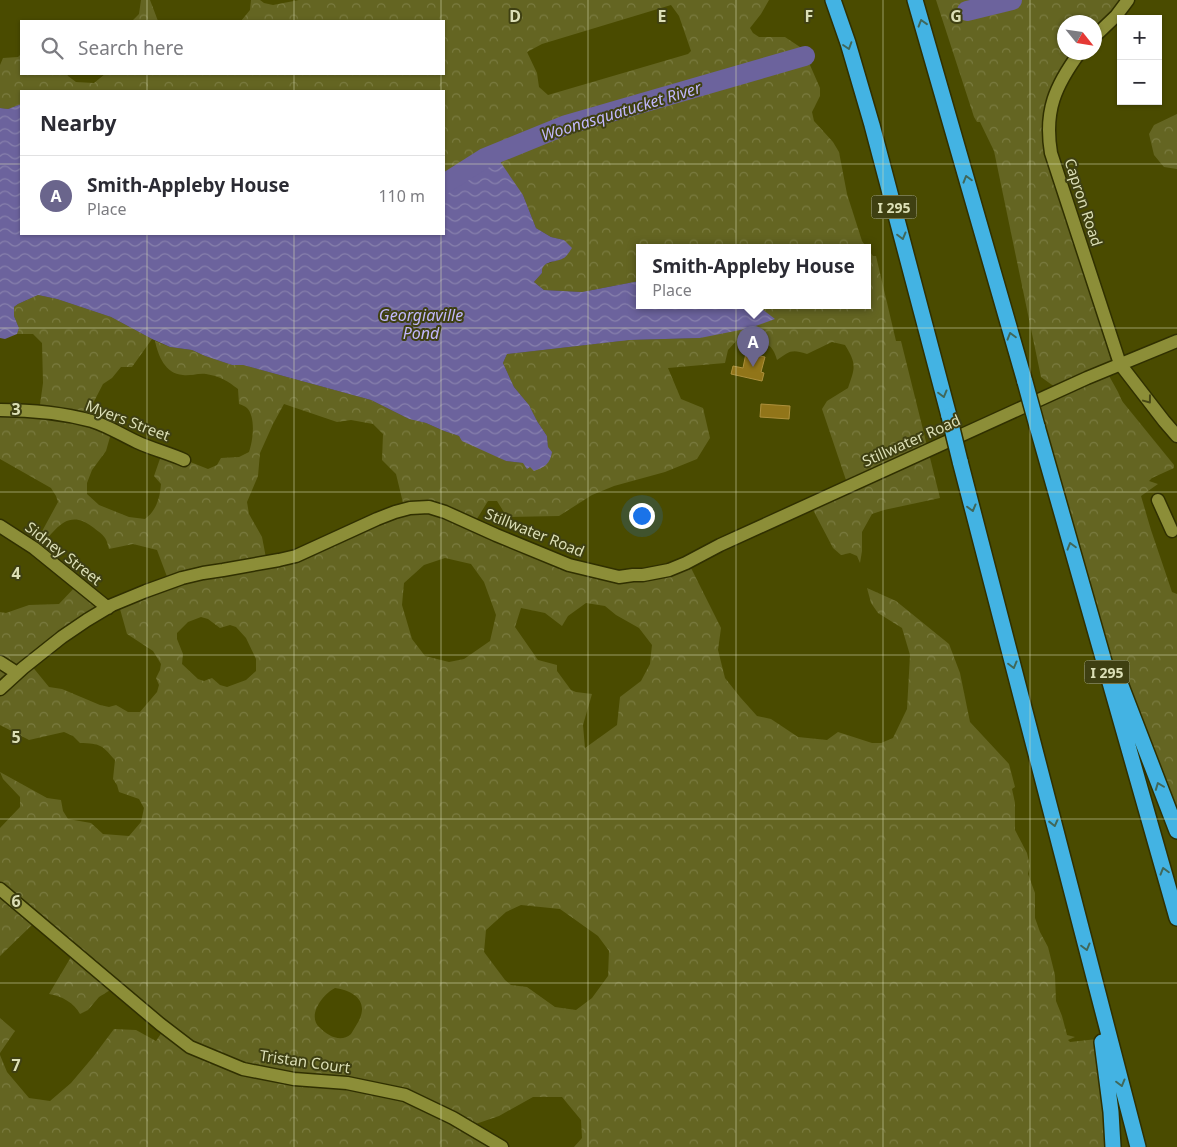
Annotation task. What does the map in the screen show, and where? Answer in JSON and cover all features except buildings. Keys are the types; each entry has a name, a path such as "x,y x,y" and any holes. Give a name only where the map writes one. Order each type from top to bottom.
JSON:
{"highway":[{"name":"I 295","path":"833,0 848,42 872,125 1138,1147"},
{"name":"I 295","path":"915,0 1177,918"},
{"path":"1080,577 1177,831"},
{"path":"1091,968 1110,1099 1113,1147"}],"street":[{"path":"1102,29 1116,16 1128,0"},
{"name":"Capron Road","path":"1074,60 1066,70 1053,99 1048,138 1051,153 1120,364 1177,436"},
{"name":"Stillwater Road","path":"0,689 17,673 77,626 102,611 146,591 182,578 203,573 296,556 395,512 410,508 429,507 445,512 569,565 620,577 660,572 686,563 1120,364 1177,341"},
{"name":"Myers Street","path":"0,410 68,415 93,422 184,460"},
{"path":"1158,500 1175,533"},
{"name":"Sidney Street","path":"0,526 34,548 108,608"},
{"path":"0,662 17,673"},
{"name":"Tristan Court","path":"0,889 190,1047 243,1069 294,1079 347,1083 405,1096 453,1118 502,1147"}],"green space":[{"path":"141,0 150,0 158,20 133,20 139,14"},
{"path":"251,0 260,0 273,5 299,0 769,0 750,28 759,37 785,37 803,49 820,88 820,96 812,112 814,121 833,142 839,152 847,194 864,244 636,244 636,282 582,292 544,290 534,282 542,273 543,265 564,258 564,240 551,237 536,228 523,195 462,173 445,183 445,90 20,90 20,104 8,109 0,108 0,65 3,58 18,57 20,55 20,75 68,75 76,82 94,83 104,75 445,75 445,20 242,20 250,10","holes":["671,5 679,16 691,51 688,54 548,95 539,87 537,73 527,52 542,44"]},
{"path":"936,0 1131,0 1102,31 1102,15 1057,15 1057,60 1079,60 1055,98 1050,138 1112,364 1108,374 1122,401 1174,465 1174,468 1152,478 1149,481 1158,484 1141,496 1172,592 1177,594 1177,834 1100,630 1033,408 1059,390 1041,377 994,151 980,122 977,122"},
{"path":"1177,114 1177,169 1164,167 1154,155 1149,134 1154,125"},
{"path":"871,253 876,256 896,341 901,341 940,498 872,514 862,532 860,563 857,556 850,553 841,555 833,548 811,506 848,486 822,409 827,401 848,388 854,366 852,357 845,345 832,342 807,354 791,352 777,360 771,347 767,344 756,341 737,340 728,350 725,363 668,368 681,399 703,408 710,438 697,459 665,472 614,486 592,495 559,516 507,517 497,501 488,501 475,522 567,561 623,574 689,564 721,628 718,650 725,678 757,716 771,719 798,737 827,740 838,732 872,743 881,743 893,738 907,709 910,655 902,628 878,613 871,603 867,588 896,601 949,644 960,673 970,722 1009,764 1015,787 1012,789 1015,803 1015,830 1027,853 1030,866 1028,874 1035,893 1035,918 1048,947 1055,975 1056,1001 1067,1035 1075,1037 1068,1040 1070,1042 1097,1039 1112,1147 574,1147 582,1138 581,1120 562,1097 533,1097 499,1116 461,1129 489,1147 0,1147 0,1055 7,1072 29,1098 50,1101 71,1083 114,1029 136,1030 156,1041 164,1029 115,987 99,997 88,1010 80,1014 67,1001 49,994 71,957 35,922 0,956 0,828 20,807 20,797 3,779 0,772 47,798 61,800 63,811 68,819 91,823 103,834 129,836 141,822 144,808 139,799 119,792 113,779 115,760 100,746 80,743 73,736 64,732 29,740 0,725 0,612 6,613 29,605 59,604 76,586 107,606 31,665 49,687 62,689 100,705 109,707 116,705 128,712 140,712 157,692 159,685 156,678 161,664 153,651 127,634 120,604 169,582 157,550 133,544 109,549 106,539 102,535 85,522 76,519 62,524 38,549 34,546 58,502 51,488 0,459 0,412 39,412 43,383 42,343 33,334 17,334 19,328 14,316 14,307 38,295 57,299 111,317 152,339 132,367 121,367 112,378 103,384 85,419 112,430 106,451 92,470 87,483 87,494 99,505 129,517 145,519 155,508 160,494 161,484 154,476 162,453 165,452 208,469 217,465 221,458 239,457 249,452 253,429 250,412 246,407 239,404 238,389 223,379 211,375 183,375 171,371 160,358 155,341 170,347 192,350 232,365 243,365 371,400 409,419 426,423 459,436 506,461 523,463 548,447 547,436 529,405 514,387 503,363 507,354 630,340 700,338 762,309 871,309","holes":["284,404 337,422 351,420 373,424 383,434 382,460 396,474 404,507 267,563 262,537 249,514 247,502 258,476 260,453","445,558 471,564 484,582 496,615 490,641 464,659 449,662 425,656 412,639 402,605 404,583 424,565","586,603 605,606 616,615 639,628 652,645 650,664 641,681 620,697 617,725 585,748 583,725 592,694 571,690 557,671 557,665 538,660 515,627 521,608 545,613 562,626 568,616","201,617 208,619 220,628 230,625 236,627 246,638 256,659 256,671 246,680 227,687 220,685 212,678 204,681 198,679 182,664 183,654 177,639 177,633 188,622","521,905 560,909 598,936 609,951 608,976 592,998 576,1010 555,1007 527,987 511,985 505,980 484,952 486,930 506,912","335,988 349,992 355,995 361,1004 361,1017 351,1034 347,1037 331,1036 316,1023 315,1012 321,1000"]},
{"path":"0,1018 15,1031 0,1053"}],"water":[{"name":"Georgiaville Pond","path":"20,104 20,235 445,235 445,183 485,155 499,160 523,195 536,228 551,237 564,240 572,248 564,258 546,264 542,269 542,273 534,282 544,290 582,292 636,282 636,309 762,309 775,319 750,328 700,338 630,340 507,354 503,363 514,387 529,405 547,436 548,447 552,452 546,464 534,471 530,467 527,469 523,463 506,461 462,441 459,436 426,423 409,419 371,400 243,365 232,365 192,350 170,347 111,317 57,299 38,295 18,304 14,307 14,316 19,328 17,334 5,339 0,338 0,108 8,109"}],"waterway":[{"name":"Woonasquatucket River","path":"967,11 1012,0"},
{"name":"Woonasquatucket River","path":"445,183 485,158 566,125 805,56"}],"place":[{"name":"Smith-Appleby House","path":"753,367"}]}
